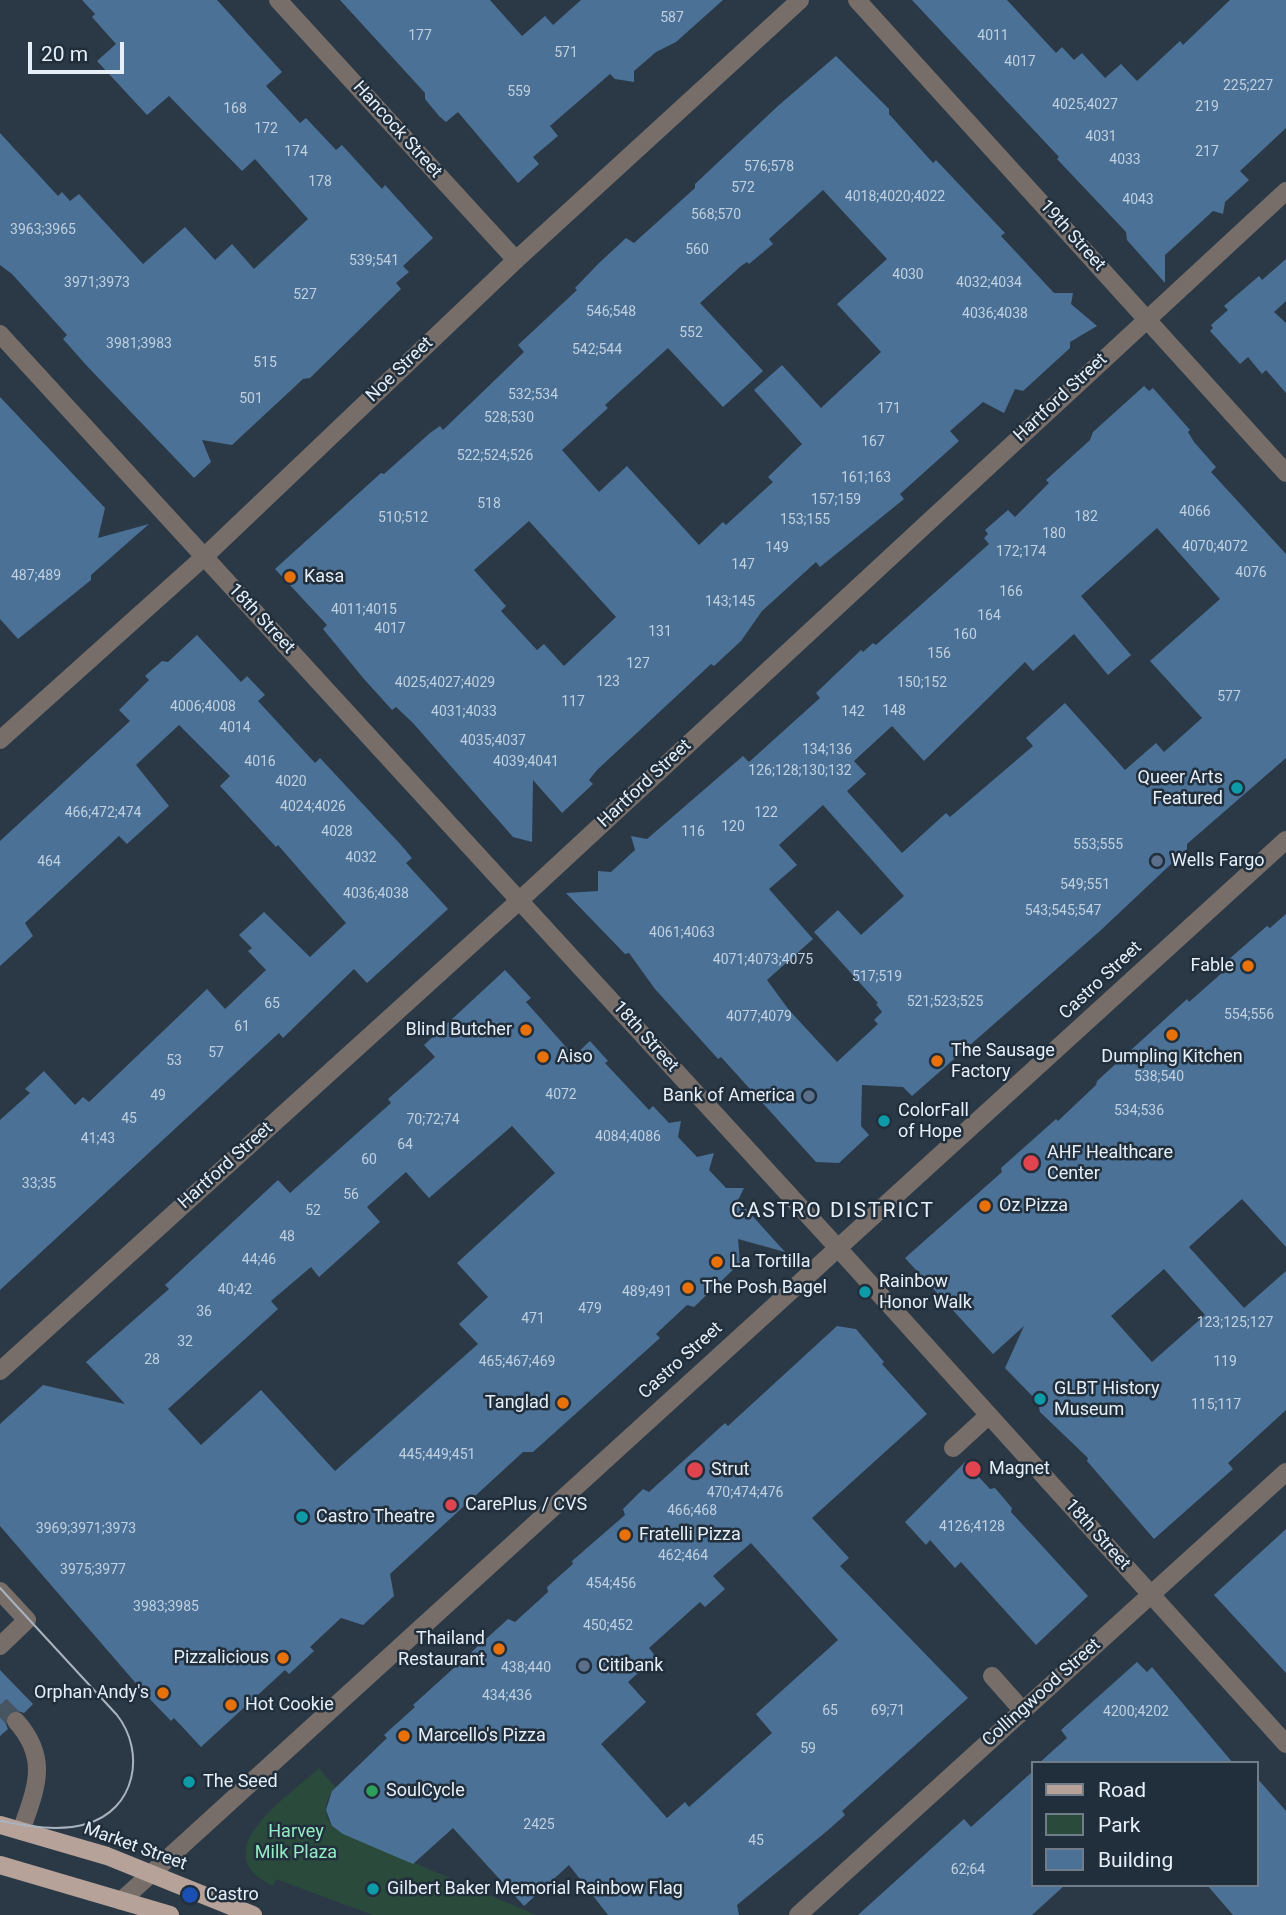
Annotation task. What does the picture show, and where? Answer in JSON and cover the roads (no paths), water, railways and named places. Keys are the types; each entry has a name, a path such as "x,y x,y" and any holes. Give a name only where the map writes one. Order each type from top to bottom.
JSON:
{"main road":[{"name":"Market Street","path":"0,1825 151,1872 212,1901 253,1915"},
{"path":"0,1865 170,1915"},
{"name":"Castro Street","path":"105,1915 121,1901"}],"street":[{"name":"Hancock Street","path":"278,0 516,260"},
{"name":"Noe Street","path":"0,740 204,557 516,260 800,0"},
{"name":"19th Street","path":"857,0 1286,473"},
{"name":"Hartford Street","path":"0,1371 520,900 1286,191"},
{"name":"18th Street","path":"0,334 837,1247 1286,1744"},
{"name":"Castro Street","path":"121,1901 1286,840"},
{"path":"953,1448 989,1415"},
{"name":"Collingwood Street","path":"798,1915 1286,1472"},
{"path":"0,1591 27,1620 0,1646"},
{"path":"992,1676 1023,1711"},
{"path":"16,1721 25,1732 40,1768 21,1831"}],"tunnel":[{"path":"0,1705 16,1721"}],"tram line":[{"path":"0,1588 117,1715 126,1730 133,1762 125,1793 116,1806 103,1817 65,1828 0,1821"}],"place":[{"name":"Kasa","path":"290,577"},
{"name":"Queer Arts Featured","path":"1237,788"},
{"name":"Wells Fargo","path":"1157,861"},
{"name":"Fable","path":"1248,966"},
{"name":"Blind Butcher","path":"526,1030"},
{"name":"Dumpling Kitchen","path":"1172,1035"},
{"name":"Aiso","path":"543,1057"},
{"name":"The Sausage Factory","path":"937,1061"},
{"name":"Bank of America","path":"809,1096"},
{"name":"ColorFall of Hope","path":"884,1121"},
{"name":"AHF Healthcare Center","path":"1031,1163"},
{"name":"Oz Pizza","path":"985,1206"},
{"name":"La Tortilla","path":"717,1262"},
{"name":"The Posh Bagel","path":"688,1288"},
{"name":"Rainbow Honor Walk","path":"865,1292"},
{"name":"GLBT History Museum","path":"1040,1399"},
{"name":"Tanglad","path":"563,1403"},
{"name":"Magnet","path":"973,1469"},
{"name":"Strut","path":"695,1470"},
{"name":"CarePlus / CVS","path":"451,1505"},
{"name":"Castro Theatre","path":"302,1517"},
{"name":"Fratelli Pizza","path":"625,1535"},
{"name":"Thailand Restaurant","path":"499,1649"},
{"name":"Pizzalicious","path":"283,1658"},
{"name":"Citibank","path":"584,1666"},
{"name":"Orphan Andy's","path":"163,1693"},
{"name":"Hot Cookie","path":"231,1705"},
{"name":"Marcello's Pizza","path":"404,1736"},
{"name":"The Seed","path":"189,1782"},
{"name":"SoulCycle","path":"372,1791"},
{"name":"Gilbert Baker Memorial Rainbow Flag","path":"373,1889"},
{"name":"Castro","path":"190,1895"}],"district":[{"name":"CASTRO DISTRICT","path":"833,1212"}],"park label":[{"name":"Harvey Milk Plaza","path":"296,1842"}]}
